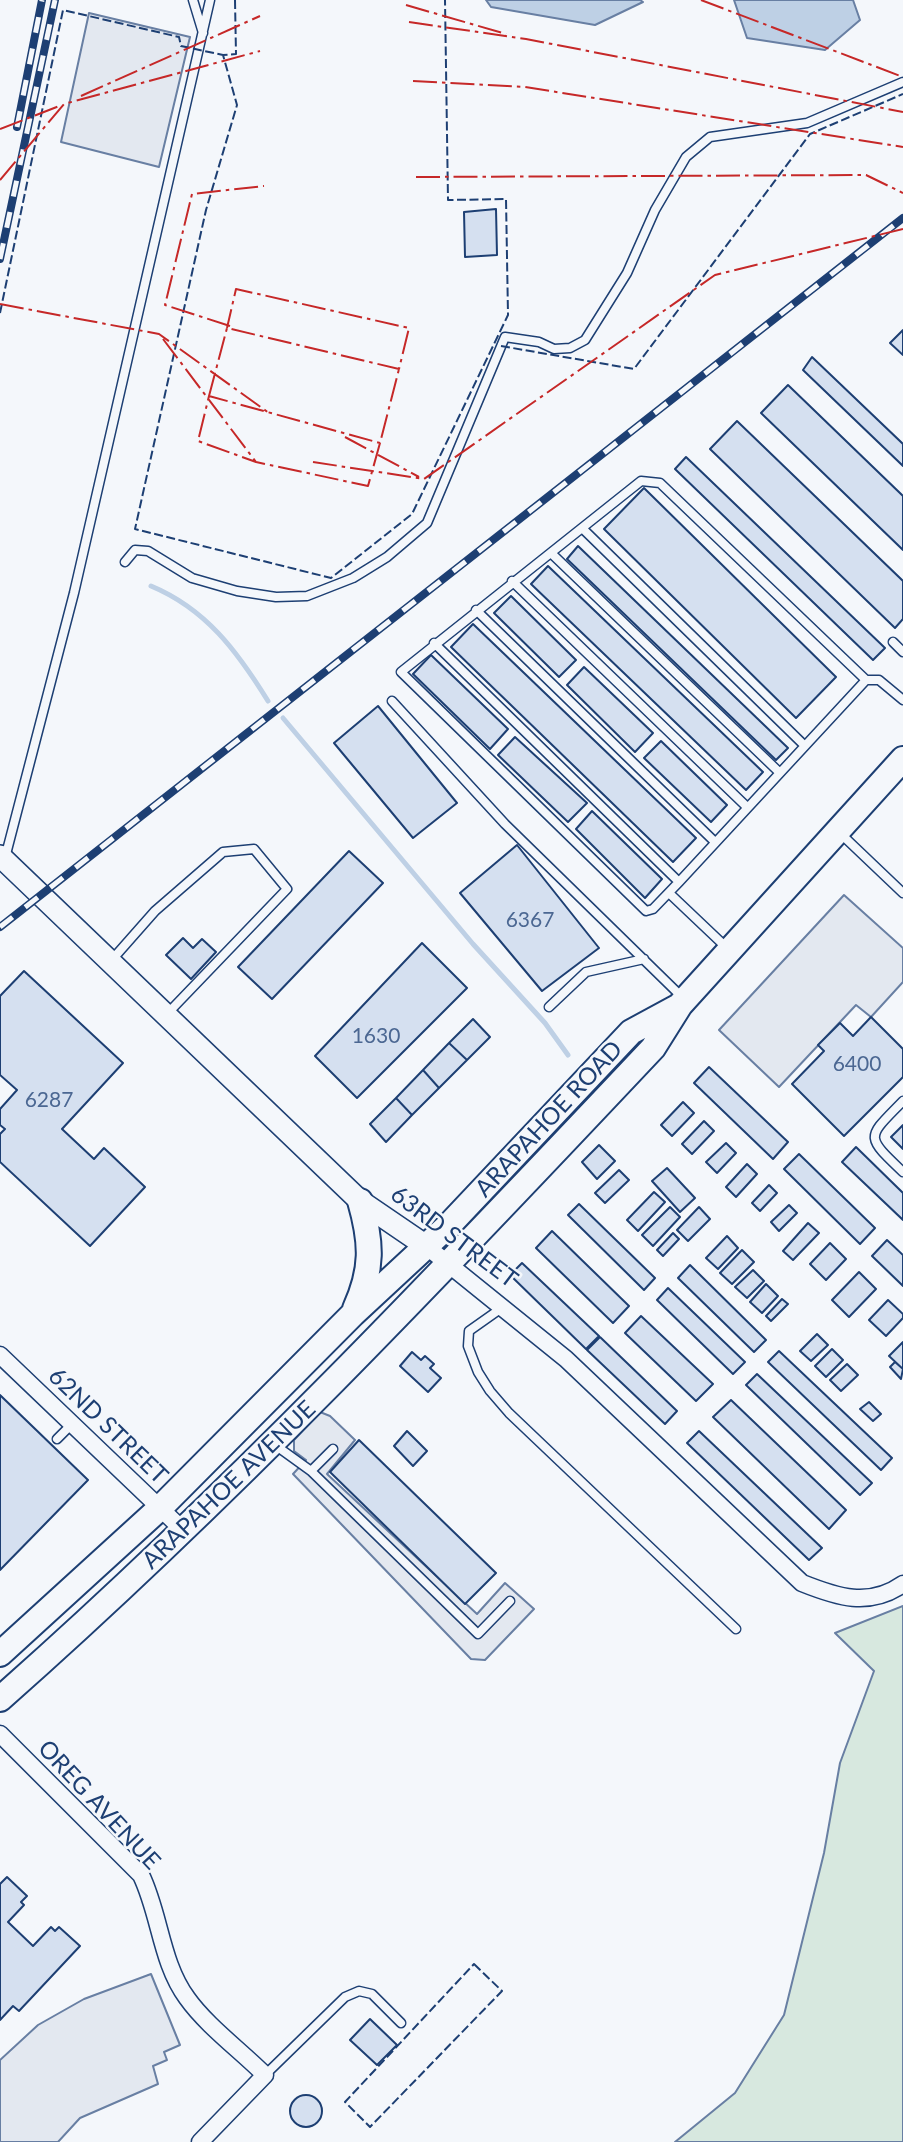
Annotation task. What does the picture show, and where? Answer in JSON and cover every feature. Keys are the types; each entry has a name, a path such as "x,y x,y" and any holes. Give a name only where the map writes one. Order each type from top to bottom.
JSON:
{"main road":[{"name":"ARAPAHOE ROAD","path":"448,1262 653,1048 683,1002 903,759"},
{"name":"ARAPAHOE ROAD","path":"426,1246 631,1032 683,1002"},
{"path":"353,1314 369,1272 368,1226 360,1201"},
{"name":"ARAPAHOE AVENUE","path":"0,1654 160,1508 353,1314 426,1246"},
{"name":"ARAPAHOE AVENUE","path":"0,1699 184,1531 448,1262"}],"street":[{"name":"63RD STREET","path":"2,858 360,1201 448,1262 566,1359 802,1583 835,1597 855,1600 874,1597 903,1584"},
{"name":"62ND STREET","path":"0,1355 184,1531"},
{"name":"OREG AVENUE","path":"0,1734 141,1875 152,1899 168,1959 187,1998 265,2075"},
{"path":"200,2142 265,2075"}],"lane":[{"path":"193,0 204,36"},
{"path":"2,858 74,593 204,36 210,0"},
{"path":"125,562 135,550 148,551 192,578 237,591 276,597 307,596 353,578 387,556 427,523 505,337 539,342 554,349 570,348 585,340 628,273 655,210 687,157 710,137 807,122 903,82"},
{"path":"866,680 669,893 653,909 646,911 401,672 434,643 641,481 660,483 866,680 879,680 903,699"},
{"path":"582,528 804,745"},
{"path":"551,553 779,772"},
{"path":"512,581 747,807"},
{"path":"476,610 715,842"},
{"path":"893,642 903,652"},
{"path":"434,643 679,882"},
{"path":"392,701 505,824 643,959 683,1002"},
{"path":"839,832 903,893"},
{"path":"110,961 155,911 223,852 254,849 287,889 166,1015"},
{"path":"669,893 730,951"},
{"path":"549,1007 586,972 643,959"},
{"path":"903,1101 877,1127 873,1136 874,1143 903,1171"},
{"path":"503,1307 469,1331 468,1346 489,1391 576,1479 736,1629"},
{"path":"57,1439 73,1423"},
{"path":"273,1443 311,1471 478,1634 510,1601"},
{"path":"311,1471 333,1449"},
{"path":"265,2075 345,1997 359,1991 372,1994 401,2024"}],"shaded area":[{"path":"89,13 190,37 159,167 61,142"},
{"path":"844,895 903,948 903,982 871,1017 856,1005 779,1087 719,1030"},
{"path":"320,1412 330,1416 355,1440 327,1474 477,1614 505,1583 534,1609 485,1660 471,1659 293,1474 306,1460 294,1451 294,1440"},
{"path":"903,1606 903,2142 675,2142 735,2093 784,2015 824,1853 840,1763 874,1671 835,1633"},
{"path":"151,1974 180,2045 164,2052 167,2060 153,2066 158,2084 80,2118 58,2142 0,2142 0,2060 38,2025 84,1999"}],"water":[{"path":"486,0 643,2 595,25 491,7"},
{"path":"734,0 853,0 860,20 825,50 747,38"}],"building":[{"path":"496,209 497,255 465,257 464,212"},
{"path":"903,330 903,355 890,343"},
{"path":"812,357 903,444 903,466 803,370"},
{"path":"788,385 903,496 903,550 761,413"},
{"path":"737,421 903,581 903,619 895,628 710,449"},
{"path":"686,457 885,648 873,660 675,469"},
{"path":"644,488 836,677 796,718 604,529"},
{"path":"578,546 788,748 776,760 567,559"},
{"path":"548,566 763,772 746,790 531,584"},
{"path":"511,596 576,660 559,677 494,613"},
{"path":"473,624 696,838 673,862 451,647"},
{"path":"431,655 508,729 490,749 413,674"},
{"path":"584,667 653,733 635,752 567,685"},
{"path":"378,706 457,803 413,838 334,743"},
{"path":"515,737 587,803 568,822 498,755"},
{"path":"661,741 727,805 711,822 644,758"},
{"path":"592,811 662,879 645,898 576,829"},
{"path":"517,845 599,948 542,991 460,893"},
{"path":"349,851 383,883 272,999 238,967"},
{"path":"183,938 193,948 202,939 216,952 191,979 166,955"},
{"path":"422,943 467,988 357,1098 315,1056"},
{"path":"24,971 123,1063 62,1129 94,1159 104,1148 145,1187 90,1246 0,1162 0,1134 5,1129 0,1125 0,1109 17,1090 0,1075 0,996"},
{"path":"871,1017 903,1049 903,1077 844,1136 792,1084 824,1051 818,1045 840,1023 853,1036"},
{"path":"473,1019 490,1037 467,1060 449,1043"},
{"path":"449,1043 467,1060 439,1088 423,1070"},
{"path":"709,1067 788,1142 773,1159 694,1083"},
{"path":"423,1070 439,1088 412,1115 396,1098"},
{"path":"396,1098 412,1115 386,1142 370,1124"},
{"path":"683,1102 694,1113 672,1136 661,1125"},
{"path":"704,1121 714,1131 692,1154 682,1144"},
{"path":"903,1125 903,1149 891,1137"},
{"path":"726,1143 736,1153 717,1173 706,1162"},
{"path":"599,1145 615,1161 597,1179 582,1162"},
{"path":"856,1147 903,1193 903,1220 842,1162"},
{"path":"799,1154 875,1228 860,1244 784,1169"},
{"path":"747,1164 757,1174 736,1197 726,1187"},
{"path":"667,1168 695,1198 680,1212 652,1181"},
{"path":"619,1170 629,1180 605,1203 595,1193"},
{"path":"769,1185 777,1193 760,1211 752,1203"},
{"path":"654,1192 665,1202 638,1231 627,1220"},
{"path":"579,1204 655,1278 644,1290 568,1215"},
{"path":"789,1205 797,1213 779,1231 771,1222"},
{"path":"670,1207 680,1217 653,1246 642,1235"},
{"path":"699,1207 710,1219 688,1241 677,1230"},
{"path":"808,1223 819,1233 793,1260 783,1251"},
{"path":"552,1231 629,1306 613,1323 536,1248"},
{"path":"673,1233 679,1239 663,1256 657,1250"},
{"path":"727,1236 738,1248 718,1269 706,1258"},
{"path":"887,1240 903,1255 903,1286 872,1256"},
{"path":"830,1243 846,1259 826,1280 810,1264"},
{"path":"742,1250 754,1262 732,1284 720,1273"},
{"path":"522,1263 599,1336 586,1349 510,1275"},
{"path":"690,1265 766,1340 754,1352 678,1278"},
{"path":"753,1270 764,1281 747,1298 735,1287"},
{"path":"859,1272 876,1289 849,1317 832,1300"},
{"path":"766,1284 778,1296 762,1313 750,1302"},
{"path":"668,1288 745,1362 733,1374 657,1300"},
{"path":"782,1299 788,1304 771,1321 766,1316"},
{"path":"888,1300 903,1314 903,1318 886,1336 869,1320"},
{"path":"641,1316 713,1384 696,1401 625,1333"},
{"path":"817,1334 828,1345 811,1361 800,1351"},
{"path":"600,1337 677,1411 665,1424 587,1350"},
{"path":"903,1342 903,1369 889,1356"},
{"path":"832,1349 843,1360 826,1377 815,1366"},
{"path":"779,1351 892,1458 881,1470 768,1362"},
{"path":"412,1352 421,1360 425,1356 434,1364 430,1368 441,1378 428,1392 400,1366"},
{"path":"895,1362 903,1369 901,1379 890,1367"},
{"path":"847,1364 858,1375 841,1391 830,1380"},
{"path":"757,1374 872,1483 860,1495 746,1385"},
{"path":"0,1395 88,1480 0,1570"},
{"path":"731,1400 846,1510 829,1529 713,1417"},
{"path":"869,1402 881,1414 873,1421 860,1409"},
{"path":"407,1431 427,1451 413,1466 394,1446"},
{"path":"699,1431 822,1548 809,1560 687,1443"},
{"path":"359,1440 496,1573 465,1604 330,1472"},
{"path":"7,1877 27,1896 21,1902 24,1905 8,1922 33,1946 51,1927 55,1931 59,1927 80,1946 19,2011 13,2006 0,2020 0,1884"},
{"path":"370,2019 397,2045 377,2065 350,2040"},
{"path":"306,2095 318,2099 322,2111 318,2123 306,2127 294,2123 290,2111 294,2099"}],"waterway":[{"path":"151,586 171,595 204,619 232,649 268,701"},
{"path":"283,718 473,944 545,1023 568,1055"}],"railway":[{"path":"17,127 42,0"},
{"path":"0,259 55,0"},
{"path":"0,927 903,218"}],"fence":[{"path":"235,0 236,54 223,55 237,105 206,210 135,529 331,578 412,514 508,315 506,199 448,200 445,0"},
{"path":"0,313 63,10 179,37 181,46 223,55"},
{"path":"501,346 634,369 810,134 903,94"},
{"path":"474,1964 502,1991 370,2127 345,2102 474,1964"}],"power":[{"path":"701,0 903,77"},
{"path":"406,5 506,34"},
{"path":"81,96 260,16"},
{"path":"409,22 526,39 903,112"},
{"path":"0,180 64,104 260,51"},
{"path":"413,81 525,87 903,147"},
{"path":"0,129 62,105"},
{"path":"416,177 866,175 903,193"},
{"path":"230,326 165,305 192,194 264,186"},
{"path":"313,462 424,479 715,275 903,229"},
{"path":"209,396 227,328 399,369 409,328 236,289 227,328"},
{"path":"0,304 159,334 269,413"},
{"path":"163,339 256,462"},
{"path":"380,443 368,486 256,462 198,441 209,396 380,443 399,369"},
{"path":"345,437 419,477"}]}
